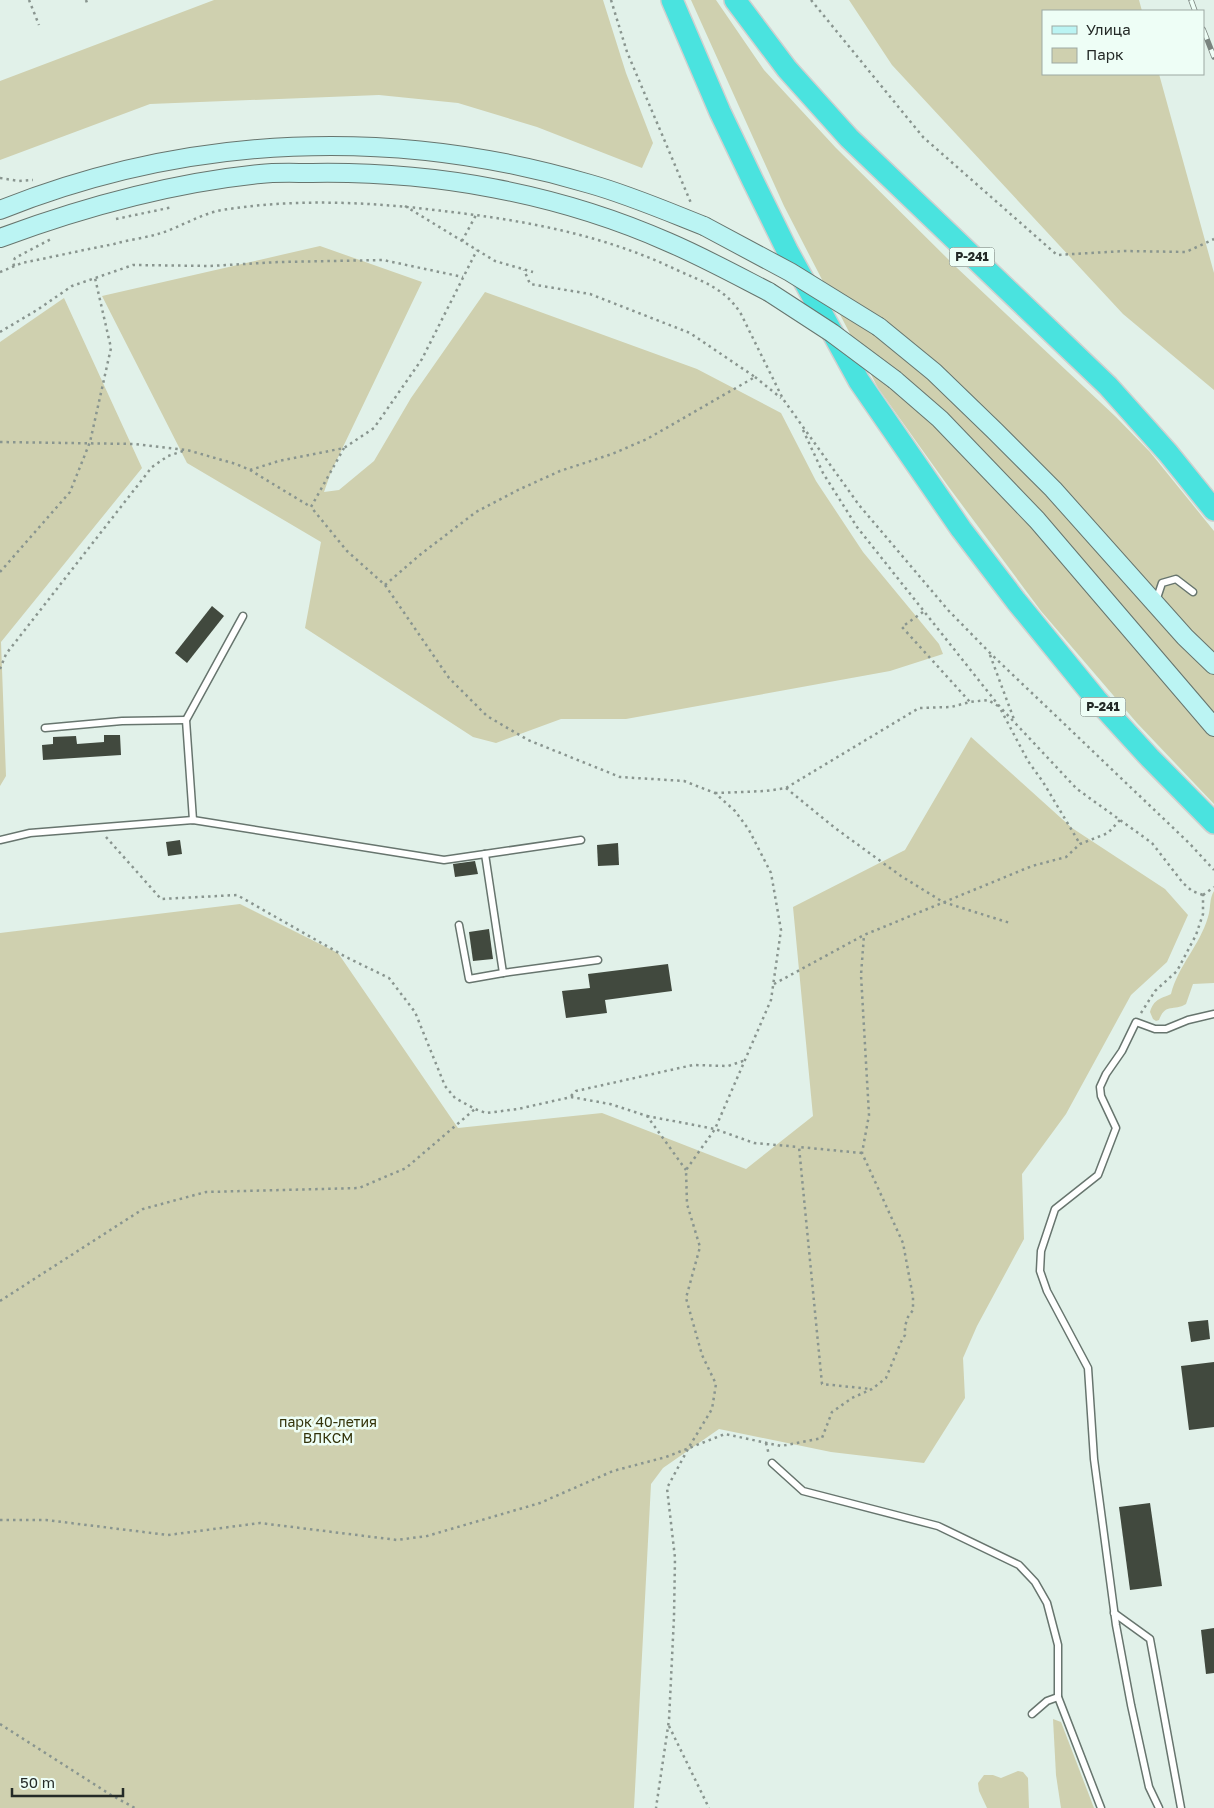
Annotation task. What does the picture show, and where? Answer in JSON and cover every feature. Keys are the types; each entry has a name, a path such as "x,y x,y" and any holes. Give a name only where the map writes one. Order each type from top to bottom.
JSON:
{"highway":[{"name":"Р-241","path":"672,0 720,112 753,181 787,250 859,381 961,529 1016,601 1096,699 1150,758 1214,822"},
{"name":"Р-241","path":"734,0 787,69 849,138 1108,386 1168,453 1214,510"}],"main road":[{"path":"0,210 94,177 169,160 241,150 322,145 404,148 494,161 590,184 650,204 704,226 790,272 879,327 934,372 995,430 1053,489 1186,637 1214,665"},
{"path":"3,235 132,195 199,182 262,174 336,172 402,175 456,181 523,194 596,215 668,242 769,292 832,332 895,380 947,426 1036,520 1214,727"}],"lane":[{"path":"1156,602 1162,583 1176,580 1193,592"},
{"path":"193,820 186,720 243,616"},
{"path":"45,728 122,720 186,720"},
{"path":"0,840 30,833 193,820 444,860 581,840"},
{"path":"485,854 504,973"},
{"path":"459,925 469,979 598,960"},
{"path":"1159,1808 1149,1787 1114,1613 1094,1460 1088,1368 1047,1291 1040,1271 1041,1251 1055,1209 1098,1175 1116,1128 1101,1096 1100,1088 1106,1074 1122,1051 1136,1022 1155,1029 1166,1029 1188,1020 1214,1014"},
{"path":"772,1464 803,1491 938,1526 1019,1565 1035,1582 1047,1603 1058,1645 1058,1697 1101,1808"},
{"path":"1114,1613 1150,1639 1181,1808"},
{"path":"1032,1714 1047,1701 1058,1697"}],"path":[{"path":"29,0 39,25"},
{"path":"611,0 627,52 694,210"},
{"path":"811,0 923,137 1057,255 1125,250 1186,252 1214,239"},
{"path":"0,178 19,181 34,180"},
{"path":"0,272 14,266 158,234 219,211 287,203 351,203 404,206 551,227 602,241 662,263 717,289 733,302 741,314 783,399 801,425 860,505 948,610 990,653 1190,844 1214,870"},
{"path":"404,206 495,262 532,272"},
{"path":"107,221 173,207"},
{"path":"462,241 476,215"},
{"path":"14,266 15,258 54,237"},
{"path":"250,470 279,461 344,448 374,428 422,359 477,250"},
{"path":"0,332 72,286 133,265 210,266 279,262 383,260 463,277"},
{"path":"524,270 530,284 590,294 690,334 755,377 783,399"},
{"path":"0,572 70,492 90,442 111,348 95,278"},
{"path":"385,585 421,554 476,512 560,471 612,454 647,439 755,377"},
{"path":"801,425 823,473 858,527 923,612 1000,707 1077,789 1152,844 1183,883 1192,891 1204,895"},
{"path":"0,442 135,444 187,450 250,470 311,507 347,551 385,585 449,678 487,716 528,740 620,777 684,781 714,793 749,830 771,873 781,930 771,1000 714,1130 686,1170 686,1204 700,1247 686,1298 702,1355 716,1384 712,1410 667,1488 675,1558 674,1617 668,1725 656,1808"},
{"path":"311,507 344,448"},
{"path":"0,669 6,654 152,467 168,456 187,450"},
{"path":"923,612 902,627 970,702"},
{"path":"990,653 1016,724"},
{"path":"714,793 766,791 786,788 919,708 951,706 988,700 1000,707 1028,762 1043,782 1080,844"},
{"path":"786,788 901,876 943,902 1010,923"},
{"path":"773,984 864,935 1032,866 1066,857 1080,844 1108,833 1120,820"},
{"path":"98,828 161,899 237,895 346,957 389,978 415,1012 445,1086 456,1098 475,1109 486,1113 518,1109 571,1097 610,1104 647,1116 714,1130 754,1144 862,1153"},
{"path":"1136,1022 1154,991 1177,971 1196,935 1203,914 1204,895 1214,887"},
{"path":"0,1520 46,1520 168,1535 260,1523 397,1540 427,1536 540,1503 613,1471 666,1457 725,1434 781,1446 822,1438 832,1412 852,1398 872,1389 886,1378 905,1336 908,1316 913,1310 913,1297 903,1243 862,1153 868,1115 861,975 864,935"},
{"path":"571,1097 576,1091 693,1065 728,1066 746,1060"},
{"path":"0,1301 143,1209 206,1192 359,1188 406,1168 475,1109"},
{"path":"647,1116 686,1170"},
{"path":"799,1147 822,1384 872,1389"},
{"path":"0,1724 111,1795 135,1808"},
{"path":"668,1725 709,1808"}],"green space":[{"path":"214,0 603,0 626,73 653,143 642,168 537,127 458,103 379,95 150,104 0,160 0,81"},
{"path":"691,0 716,0 764,70 836,148 956,267 1116,417 1150,452 1214,531 1214,804 1137,723 1041,611 878,388 784,206"},
{"path":"849,0 1139,0 1142,10 1042,10 1042,75 1159,75 1214,273 1214,390 1123,314 892,65"},
{"path":"320,246 422,282 331,472 324,492 339,490 374,461 411,398 485,292 697,369 781,413 816,481 863,552 939,644 943,654 890,671 626,719 561,719 496,743 473,737 305,628 321,542 187,463 102,296"},
{"path":"64,298 142,468 1,642 6,776 0,786 0,342"},
{"name":"парк 40-летия ВЛКСМ","path":"971,737 1072,828 1165,889 1188,915 1167,962 1131,995 1066,1114 1022,1174 1024,1239 977,1326 963,1358 965,1398 924,1463 831,1452 719,1429 663,1468 651,1484 634,1808 0,1808 0,933 240,904 338,953 458,1128 602,1113 746,1169 813,1116 793,907 905,850"},
{"path":"1214,891 1214,983 1193,984 1186,1004 1167,1009 1159,1020 1156,1021 1150,1012 1153,1004 1171,994 1179,974 1200,937 1209,914 1211,897"},
{"path":"1053,1719 1061,1722 1094,1808 1061,1808 1056,1775"},
{"path":"1018,1771 1023,1772 1028,1778 1029,1808 987,1808 979,1791 978,1783 984,1775 993,1775 1001,1778"}],"building":[{"path":"212,606 224,616 187,663 175,653"},
{"path":"104,735 120,735 121,755 43,760 42,745 53,744 53,737 76,736 77,744 104,742"},
{"path":"180,840 182,854 168,856 166,842"},
{"path":"618,843 619,865 598,866 597,845"},
{"path":"475,861 478,874 455,877 453,864"},
{"path":"489,929 493,959 473,961 469,932"},
{"path":"668,964 672,991 605,1000 607,1013 566,1018 562,991 590,988 588,974"},
{"path":"1208,1320 1210,1339 1191,1342 1188,1322"},
{"path":"1214,1362 1214,1427 1189,1430 1181,1366"},
{"path":"1150,1503 1162,1586 1130,1590 1119,1507"},
{"path":"1214,1628 1214,1673 1206,1674 1201,1630"}],"railway":[{"path":"1191,0 1195,10"},
{"path":"1204,32 1214,57"}]}
